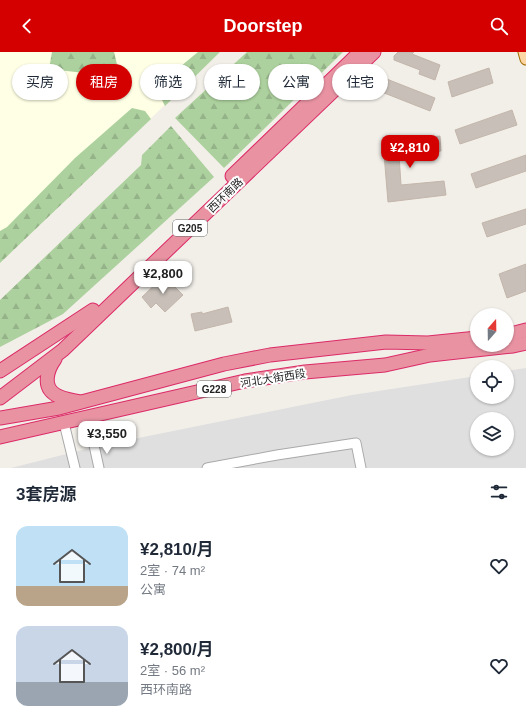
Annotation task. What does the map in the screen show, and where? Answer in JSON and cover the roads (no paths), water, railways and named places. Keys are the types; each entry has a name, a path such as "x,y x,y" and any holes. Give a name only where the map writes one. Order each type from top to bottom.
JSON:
{"highway":[{"name":"西环南路","path":"0,371 84,318 116,291 360,52"},
{"name":"西环南路","path":"0,398 63,350 374,52"},
{"name":"河北大街西段","path":"514,336 526,330"},
{"name":"河北大街西段","path":"0,418 59,408 224,364 270,355 386,342 428,343 470,339"},
{"name":"河北大街西段","path":"514,339 526,343"},
{"name":"河北大街西段","path":"0,437 245,381 305,372 385,365 470,346"},
{"path":"63,350 53,362 47,373 47,384 54,394 82,402"}],"main road":[{"path":"524,52 526,59"},
{"path":"514,335 526,326"},
{"path":"514,340 526,348"}],"street":[{"path":"88,418 99,468"},
{"path":"64,423 75,468"},
{"path":"207,468 277,454 356,443 361,468"}]}
